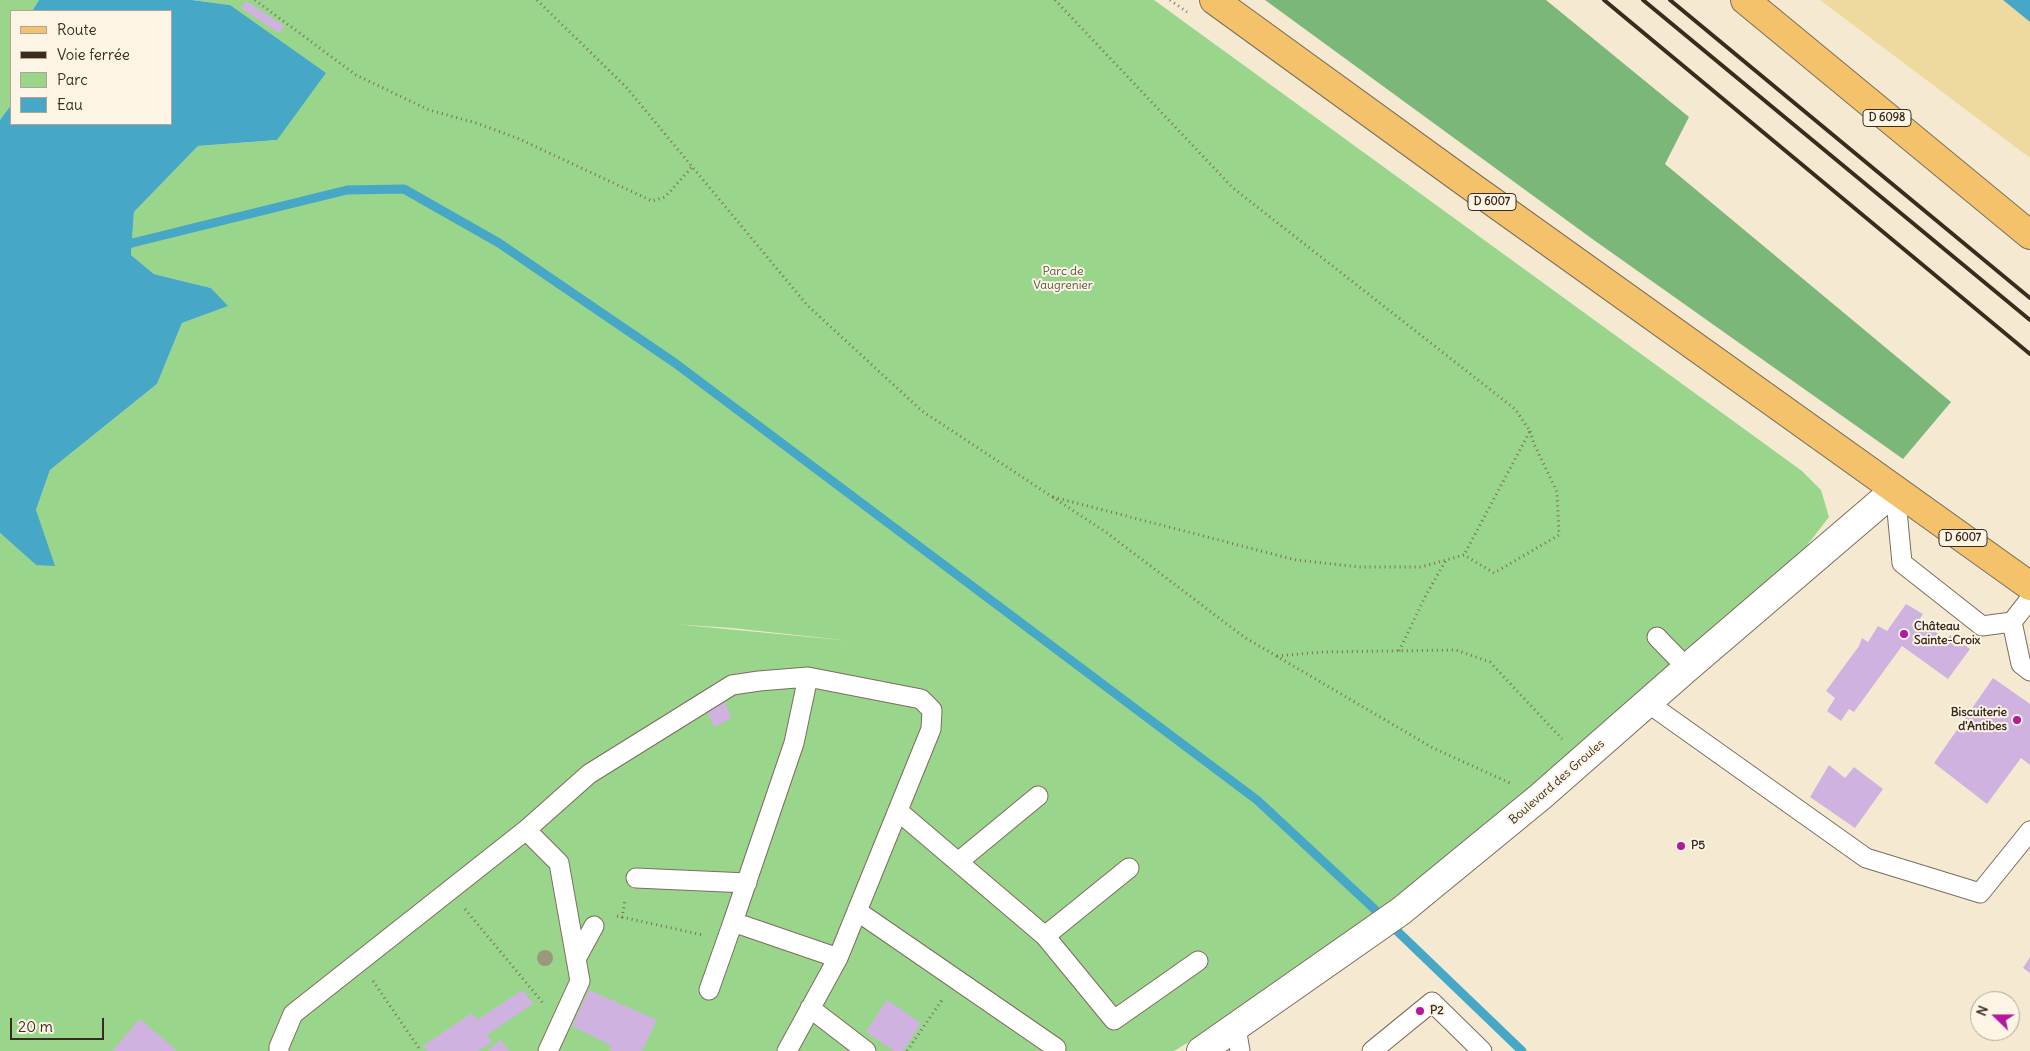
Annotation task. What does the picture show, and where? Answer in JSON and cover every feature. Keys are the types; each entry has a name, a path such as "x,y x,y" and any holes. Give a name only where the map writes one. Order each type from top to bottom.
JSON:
{"main road":[{"name":"D 6007","path":"1214,0 1473,188 2030,586"},
{"name":"D 6098","path":"1745,0 2030,235"}],"street":[{"name":"Boulevard des Groules","path":"1201,1051 1238,1039 1402,911 1540,797 1895,490"}],"lane":[{"path":"1895,490 1902,563 1982,626 2012,622 2030,599"},
{"path":"2012,622 2021,664 2030,671"},
{"path":"1658,637 1687,668"},
{"path":"709,990 794,742 808,677"},
{"path":"280,1051 279,1047 293,1014 526,830 589,774 732,686 759,681 808,677 921,700 932,710 931,729 838,958 787,1051"},
{"path":"1648,703 1866,858 1980,893 2030,831"},
{"path":"958,862 1038,796"},
{"path":"898,811 1045,936 1114,1020 1198,962"},
{"path":"526,830 560,863 580,981 548,1051"},
{"path":"1045,936 1129,868"},
{"path":"636,878 746,883"},
{"path":"857,911 1056,1048"},
{"path":"733,922 838,958"},
{"path":"576,959 594,926"},
{"path":"1372,1051 1432,1002 1482,1051"},
{"path":"810,1008 866,1051"}],"path":[{"path":"255,0 356,75 429,110 476,123 517,138 652,201 665,197 692,167"},
{"path":"537,0 626,87 807,305 922,411 1107,533 1244,637 1433,748 1540,797"},
{"path":"1055,0 1233,188 1515,410 1530,431 1534,444 1557,492 1559,536 1494,573 1464,555"},
{"path":"1050,496 1296,560 1360,567 1421,567 1464,555 1530,431"},
{"path":"1399,651 1425,598 1447,560"},
{"path":"1275,656 1322,652 1456,650 1490,662 1548,723 1580,761"},
{"path":"622,918 626,899"},
{"path":"594,926 600,911 622,918 727,941"},
{"path":"478,925 526,982"},
{"path":"378,988 421,1051"},
{"path":"907,1051 933,1013"}],"green space":[{"path":"0,0 39,0 33,10 10,10 10,106 0,120"},
{"name":"Parc de Vaugrenier","path":"192,0 1154,0 1802,471 1821,490 1829,517 1805,548 1388,918 1288,982 1174,1051 0,1051 0,533 36,565 36,510 50,470 157,384 182,323 227,306 211,288 154,274 131,255 134,212 198,146 277,140 230,5","holes":["677,624 731,628 852,641"]},
{"path":"1265,0 1546,0 1689,117 1665,164 1951,402 1903,459 1591,238"}],"sand":[{"path":"1820,0 2003,0 2030,22 2030,158"}],"water":[{"path":"39,0 192,0 230,5 326,73 277,140 198,146 134,212 131,255 154,274 211,288 228,306 182,323 157,384 50,470 36,510 55,566 36,565 0,533 0,120 10,106 10,125 172,125 172,10 33,10"},
{"path":"2003,0 2030,0 2030,22"}],"building":[{"path":"246,1 284,26 279,33 241,8"},
{"path":"1906,604 1923,614 1919,620 1947,640 1950,635 1970,649 1948,679 1902,646 1854,712 1849,709 1841,721 1827,711 1835,698 1826,691 1859,646 1862,638 1868,642 1878,626 1887,631"},
{"path":"1993,678 2030,704 2030,765 2021,758 1987,804 1934,763"},
{"path":"724,701 732,718 714,727 706,710"},
{"path":"1829,765 1845,778 1854,767 1883,789 1855,828 1810,797"},
{"path":"2030,957 2030,973 2023,968"},
{"path":"523,990 533,1004 487,1035 492,1042 478,1051 427,1051 423,1046 472,1013 477,1020"},
{"path":"589,990 657,1020 642,1051 609,1051 612,1046 572,1026"},
{"path":"887,1000 921,1023 903,1051 894,1051 866,1032"},
{"path":"140,1019 177,1051 112,1051"},
{"path":"501,1040 509,1051 487,1051"}],"waterway":[{"path":"122,247 347,190 404,189 499,243 675,363 1257,800 1369,904 1522,1051"}],"railway":[{"path":"1604,0 2030,354"},
{"path":"1643,0 2030,320"},
{"path":"1670,0 2030,298"}],"place":[{"name":"Château Sainte-Croix","path":"1904,634"},
{"name":"Biscuiterie d'Antibes","path":"2017,720"},
{"name":"P5","path":"1681,846"},
{"name":"P2","path":"1420,1011"}]}
